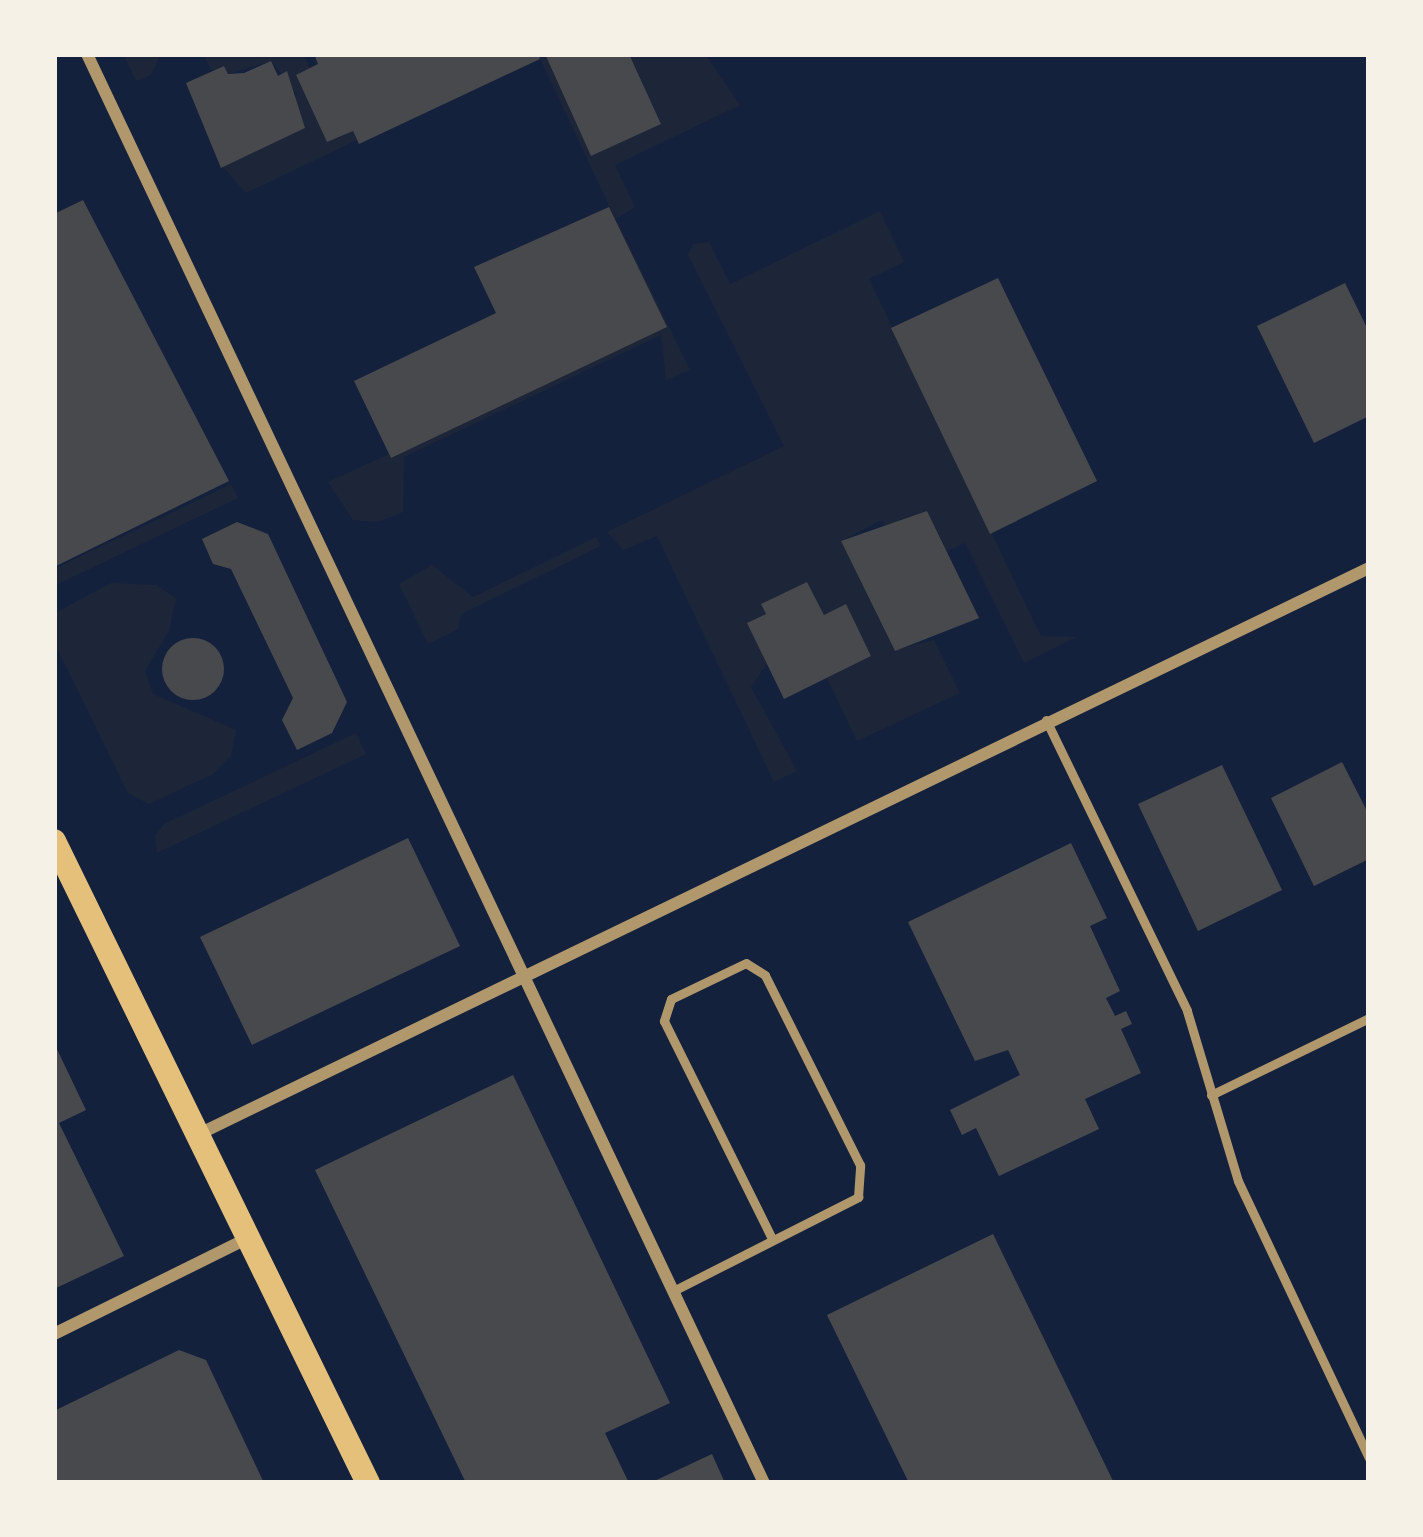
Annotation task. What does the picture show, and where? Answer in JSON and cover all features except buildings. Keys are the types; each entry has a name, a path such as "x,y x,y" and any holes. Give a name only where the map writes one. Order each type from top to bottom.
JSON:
{"main road":[{"path":"54,841 368,1483"}],"street":[{"path":"87,54 764,1483"},
{"path":"199,1134 1046,720 1369,568"},
{"path":"54,1334 250,1237"}],"lane":[{"path":"1046,720 1187,1011 1238,1181 1369,1458"},
{"path":"673,1291 858,1197 860,1165 765,975 746,963 671,999 664,1021 772,1239"},
{"path":"1211,1095 1369,1018"}],"shaded area":[{"path":"161,54 151,75 136,81 124,55"},
{"path":"203,54 303,54 310,68 296,76 327,141 353,131 357,140 246,193 223,167 304,128 290,99 298,95 271,61 228,74 224,66 212,71"},
{"path":"538,54 545,54 591,156 661,124 630,55 705,54 740,105 615,165 635,207 616,219 690,370 666,380 661,335 404,457 403,512 378,522 353,520 328,482 666,327"},
{"path":"880,211 904,262 869,279 1041,636 1076,637 1024,663 965,543 947,551 927,511 888,530 882,520 841,541 894,650 934,640 960,693 857,741 827,678 871,656 846,605 824,615 807,582 762,604 766,614 748,623 767,664 751,687 797,771 774,782 657,536 623,550 607,532 784,446 688,255 693,244 709,242 730,284"},
{"path":"231,484 238,498 54,586 54,569"},
{"path":"596,537 601,546 461,614 458,629 428,644 399,584 432,565 473,597"},
{"path":"111,583 156,585 176,598 169,631 145,671 153,694 236,730 231,756 213,774 149,804 128,793 54,642 55,613"},
{"path":"356,733 366,754 157,853 155,836 164,824"}]}
